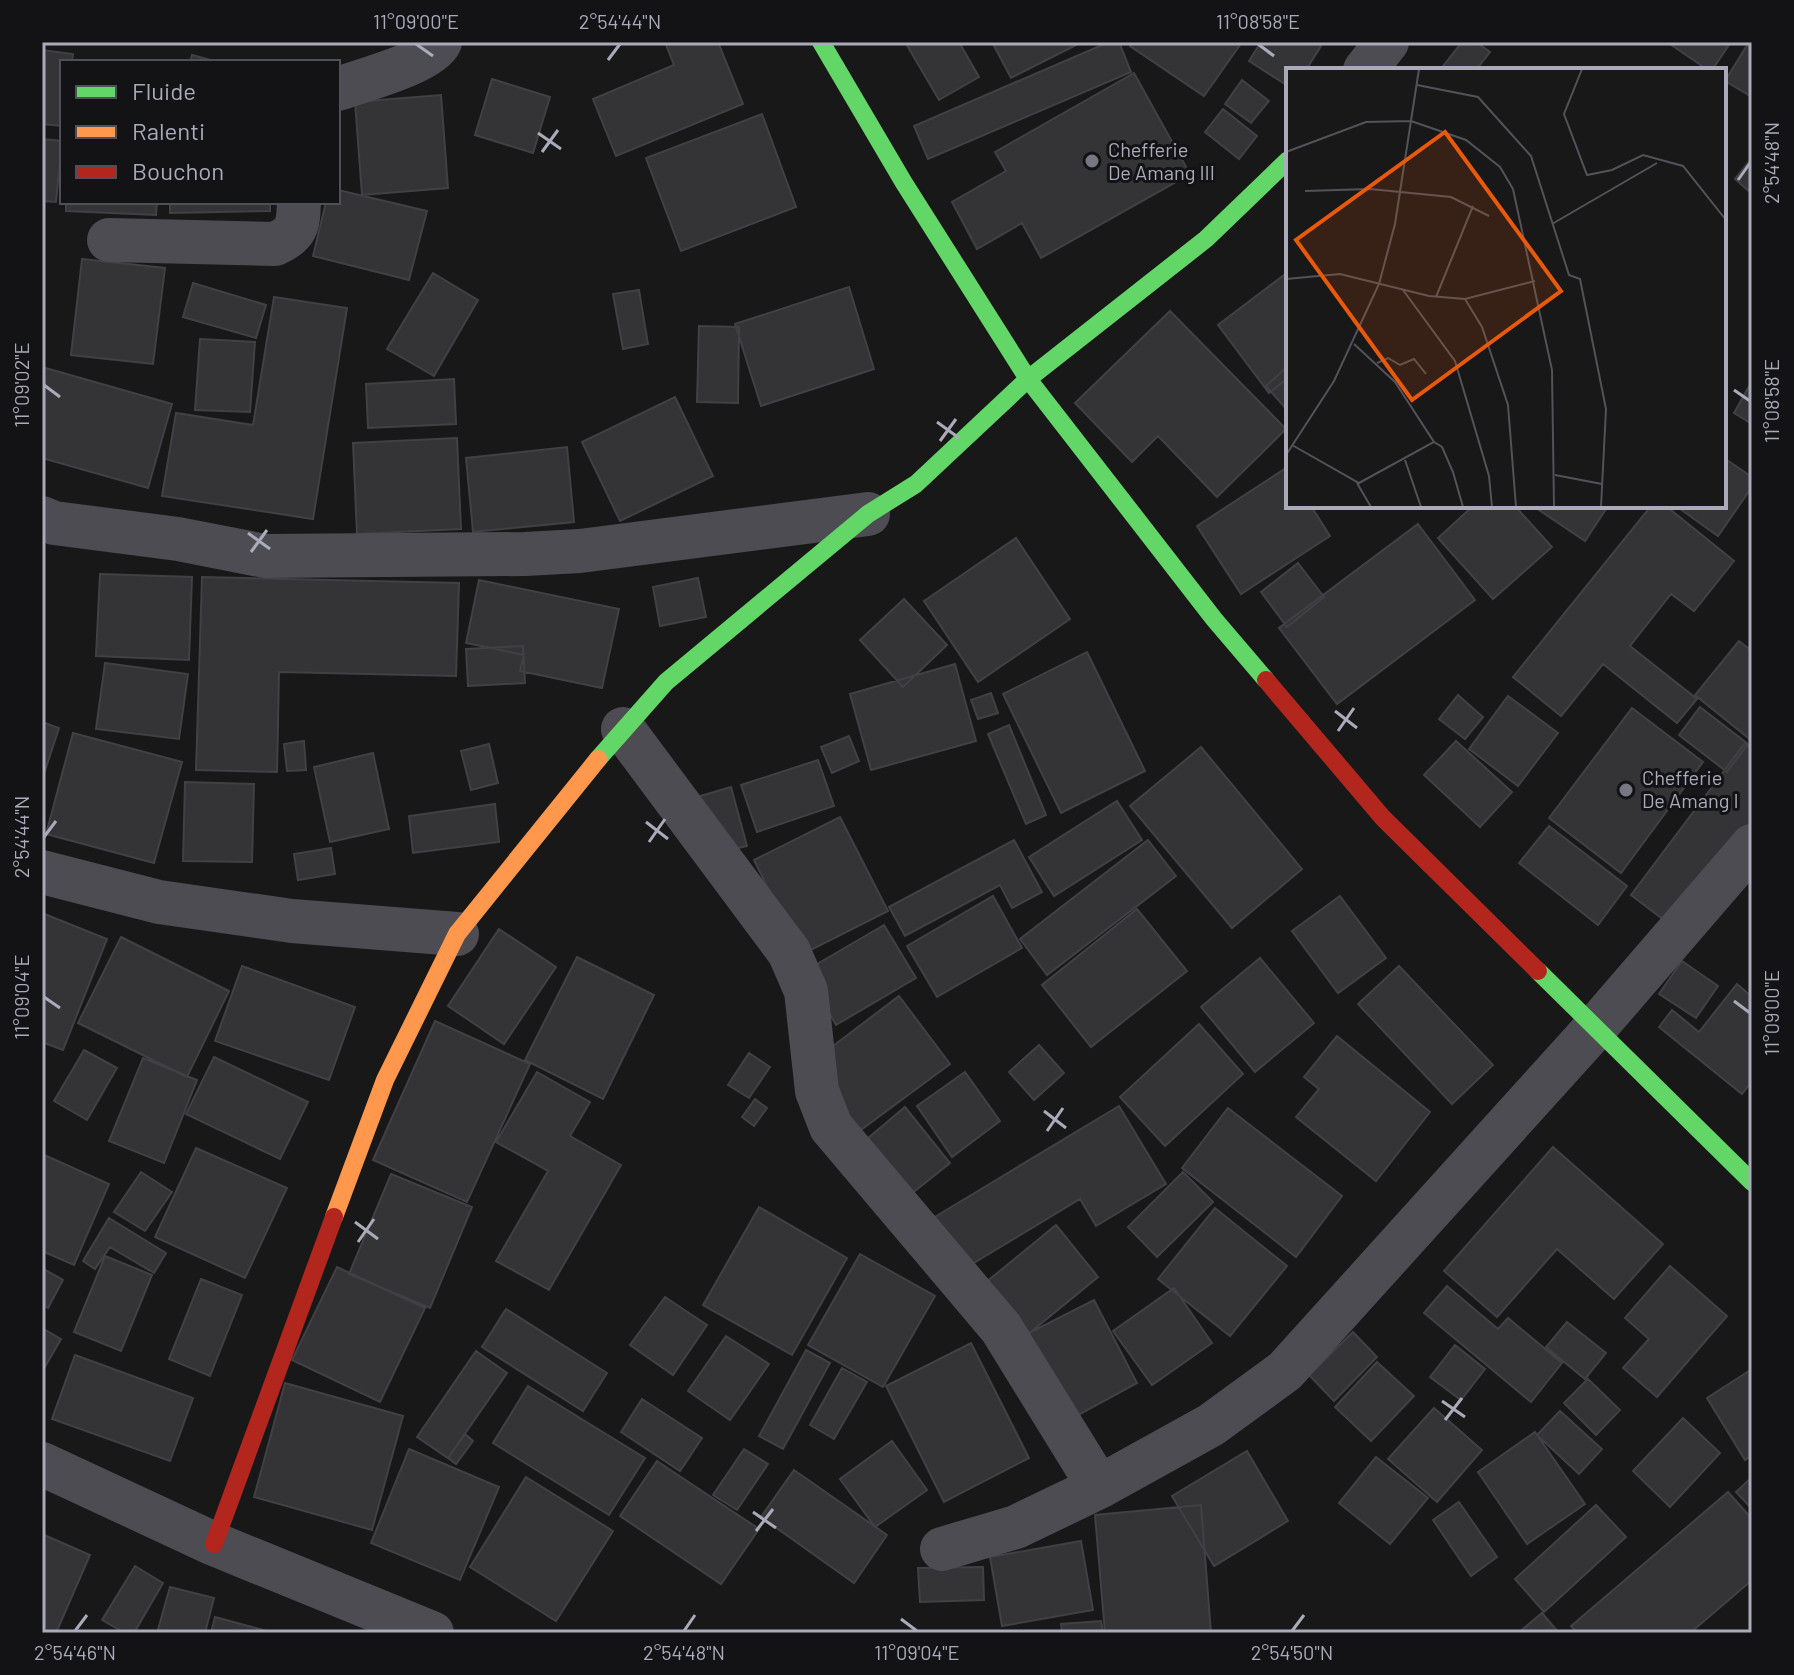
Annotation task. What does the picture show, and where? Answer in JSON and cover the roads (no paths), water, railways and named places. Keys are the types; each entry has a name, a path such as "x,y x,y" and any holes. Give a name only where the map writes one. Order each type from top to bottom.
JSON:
{"street":[{"path":"340,88 421,58 438,47 440,42"},
{"path":"821,42 904,183 1028,379 1214,619 1383,818 1752,1182"},
{"path":"1367,68 1387,42"},
{"path":"214,1544 385,1080 457,934 623,729 666,682 868,514 916,484 1028,379 1206,239 1286,162"},
{"path":"109,240 275,244 289,238 298,225 299,204"},
{"path":"42,518 54,523 178,539 265,556 580,551 868,514"},
{"path":"623,729 789,952 806,991 817,1091 831,1127 1001,1328 1099,1487"},
{"path":"942,1549 1016,1527 1099,1487 1211,1425 1285,1371 1595,1028 1752,846"},
{"path":"42,872 159,902 292,921 457,934"},
{"path":"42,1464 214,1544 432,1633"}],"place":[{"name":"Chefferie De Amang III","path":"1092,161"},
{"name":"Chefferie De Amang I","path":"1626,790"}]}
